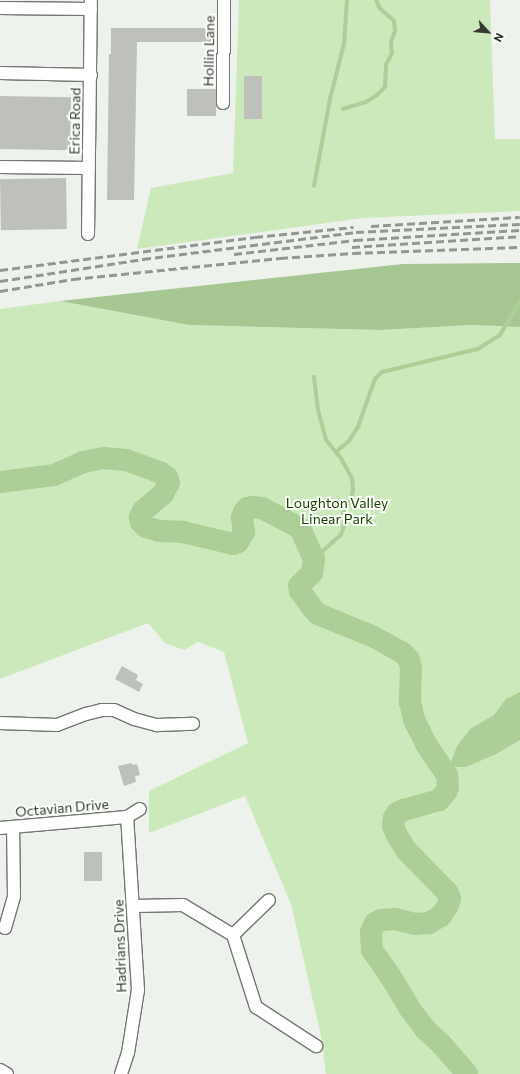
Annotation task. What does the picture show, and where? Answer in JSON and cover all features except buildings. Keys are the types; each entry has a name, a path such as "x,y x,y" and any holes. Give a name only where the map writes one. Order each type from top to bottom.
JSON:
{"street":[{"name":"Hollin Lane","path":"223,103 224,0"},
{"name":"Erica Road","path":"0,8 91,5 88,234"},
{"path":"0,73 90,76"},
{"path":"0,167 89,168"},
{"path":"0,723 57,725 86,714 114,710 134,719 157,725 193,724"},
{"path":"127,817 140,809"},
{"name":"Octavian Drive","path":"0,828 127,817"},
{"name":"Hadrians Drive","path":"121,1074 128,1053 138,990 134,906 127,817"},
{"path":"5,928 14,896 13,828"},
{"path":"234,935 269,900"},
{"path":"134,906 183,905 234,935 256,1007 316,1046"},
{"path":"0,1070 7,1074"}],"green space":[{"path":"239,0 490,0 495,139 520,139 520,211 363,218 137,249 151,188 233,173"},
{"name":"Loughton Valley Linear Park","path":"60,301 189,325 381,330 471,325 520,327 520,1074 326,1074 321,1036 291,904 245,796 149,833 149,791 248,743 224,652 198,642 184,650 165,643 148,623 0,679 0,309"}],"shaded area":[{"path":"520,263 520,327 471,325 381,330 189,325 60,301 403,264"},
{"path":"520,692 520,740 496,754 466,767 455,767 451,763 457,746 470,729 494,715 506,699"}],"waterway":[{"path":"314,186 330,99 344,44 347,0"},
{"path":"343,109 366,102 377,95 385,87 386,65 392,53 391,43 395,31 394,21 380,9 376,0"},
{"path":"336,452 349,441 358,427 375,379 382,372 478,349 500,335 520,302"},
{"path":"314,377 318,410 326,440 342,460 352,479 353,490 351,499 343,514 345,523 341,535 314,559"},
{"path":"0,482 54,475 83,462 103,458 126,460 161,473 167,477 169,483 163,494 143,511 140,517 141,522 146,527 159,531 183,532 233,544 238,542 244,532 242,517 247,508 262,508 300,528 314,559 312,573 299,586 300,591 313,609 318,614 374,637 403,653 409,660 411,668 410,702 414,720 426,744 447,775 448,787 446,792 439,800 397,813 394,818 393,826 406,850 447,892 450,898 448,905 441,916 429,923 415,924 395,919 381,920 375,923 371,932 372,950 389,974 410,1009 425,1029 442,1045 467,1074"}],"railway":[{"path":"371,226 520,217"},
{"path":"0,281 143,259 356,232 520,224"},
{"path":"0,270 255,237 353,227"},
{"path":"234,254 355,240 520,230"},
{"path":"352,247 520,236"},
{"path":"0,291 73,279 280,258 353,253 520,247"}]}
